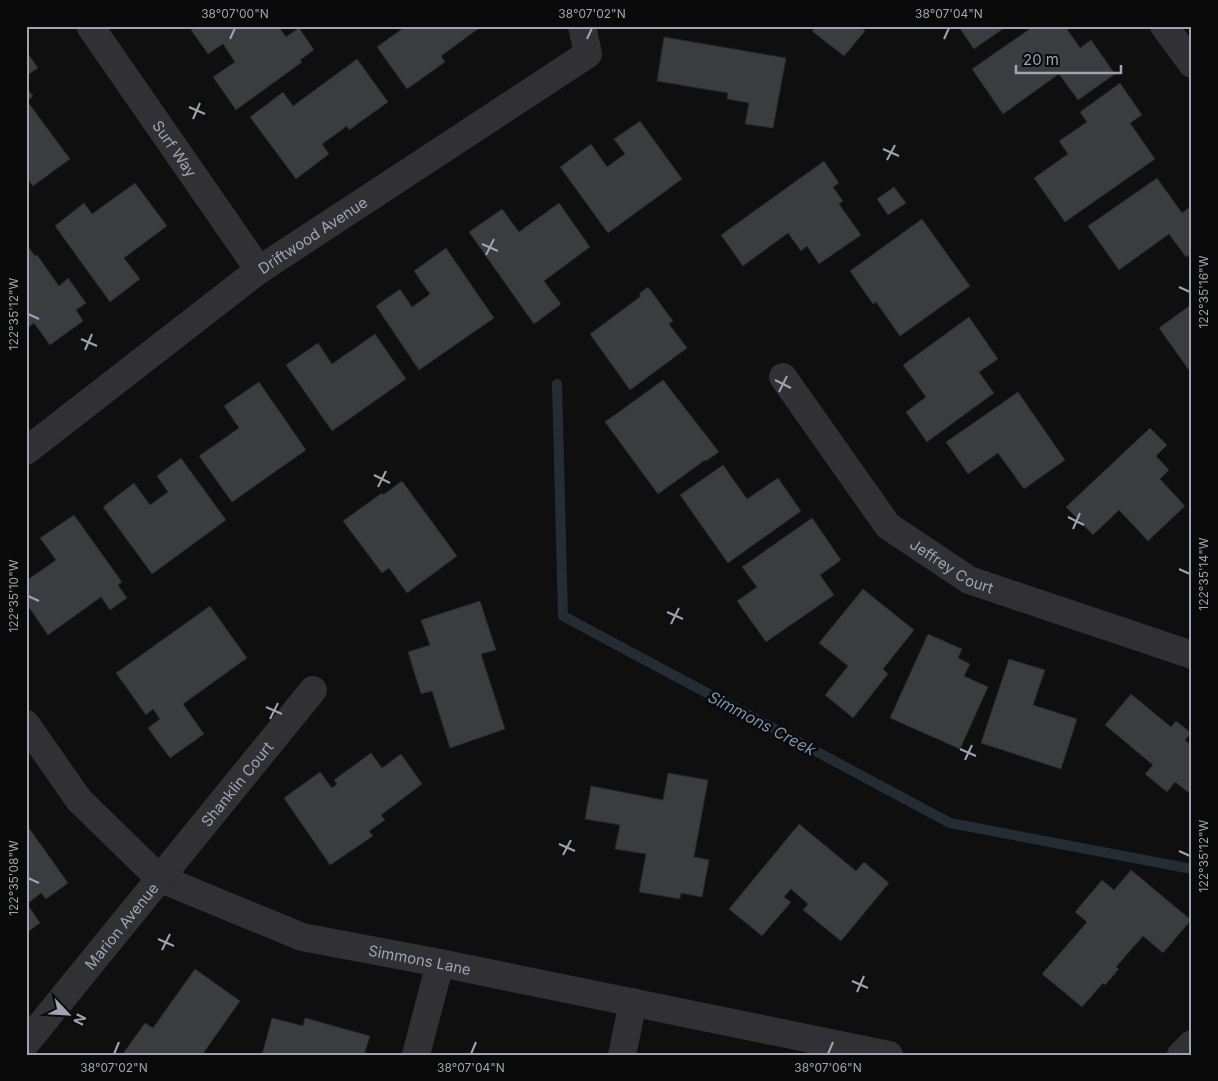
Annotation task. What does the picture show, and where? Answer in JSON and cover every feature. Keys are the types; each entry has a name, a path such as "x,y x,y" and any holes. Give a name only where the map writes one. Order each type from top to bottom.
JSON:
{"street":[{"name":"Surf Way","path":"90,26 260,270"},
{"name":"Driftwood Avenue","path":"26,451 260,270 588,54 582,26"},
{"path":"1164,26 1192,64"},
{"name":"Jeffrey Court","path":"783,376 888,526 969,580 1192,655"},
{"name":"Shanklin Court","path":"159,878 313,690"},
{"name":"Simmons Lane","path":"26,724 79,800 159,878 302,937 440,963 889,1055"},
{"name":"Marion Avenue","path":"26,1043 159,878"},
{"path":"416,1055 440,963"},
{"path":"622,1055 633,1002"},
{"path":"1181,1055 1192,1044"}],"building":[{"path":"196,26 278,26 286,37 299,28 314,50 300,60 302,62 236,110 213,77 235,62 223,44 208,54 191,30"},
{"path":"406,26 482,26 441,56 445,62 407,89 377,47"},
{"path":"816,26 859,26 865,31 844,56 812,31"},
{"path":"958,26 1007,26 974,49"},
{"path":"1034,26 1065,26 1080,48 1091,40 1115,74 1078,100 1059,74 1003,114 972,69"},
{"path":"664,37 786,58 773,128 745,124 749,103 727,99 728,93 657,81"},
{"path":"26,51 38,68 26,76"},
{"path":"357,59 388,102 349,130 347,126 322,144 329,154 296,179 250,117 283,92 293,106"},
{"path":"1120,83 1142,115 1130,123 1155,159 1065,222 1034,178 1068,154 1059,141 1087,122 1080,112"},
{"path":"26,87 33,96 27,101 70,159 33,186 26,177"},
{"path":"640,121 682,179 608,233 560,167 591,144 607,167 625,154 614,139"},
{"path":"824,161 839,183 833,187 843,201 839,204 861,235 819,264 807,246 801,251 788,233 743,266 721,235"},
{"path":"1157,178 1182,213 1192,206 1192,253 1186,257 1169,234 1119,270 1088,226"},
{"path":"135,183 167,226 124,258 140,279 110,302 55,226 84,203 92,214"},
{"path":"894,187 906,203 888,215 877,199"},
{"path":"559,203 590,247 544,281 561,304 534,324 469,232 502,209 519,232"},
{"path":"922,219 970,286 900,336 876,302 873,304 850,271"},
{"path":"26,244 35,256 37,255 59,286 68,278 86,303 76,310 83,321 50,345 34,323 26,329"},
{"path":"446,248 494,318 419,370 376,306 400,289 412,307 430,294 414,271"},
{"path":"648,287 673,321 669,324 687,348 630,390 590,334 641,296 639,294"},
{"path":"1192,304 1192,373 1191,373 1159,328"},
{"path":"969,317 998,359 979,372 994,393 927,442 906,412 926,397 903,365"},
{"path":"375,334 406,379 332,431 286,365 318,343 332,364"},
{"path":"663,380 719,452 658,494 605,422"},
{"path":"259,382 306,450 232,502 199,456 239,428 224,406"},
{"path":"1018,392 1065,460 1024,489 998,453 968,474 946,442"},
{"path":"1150,428 1167,445 1156,456 1169,470 1160,479 1185,506 1148,541 1119,510 1093,535 1066,507"},
{"path":"181,458 226,520 152,574 103,507 134,483 150,505 168,492 157,476"},
{"path":"723,465 747,499 778,478 801,511 728,563 680,495"},
{"path":"402,481 457,556 407,593 389,568 382,573 343,521"},
{"path":"74,515 122,582 118,585 127,598 110,610 101,597 48,635 26,603 26,581 56,560 40,538"},
{"path":"812,518 841,560 820,575 834,595 766,642 737,601 757,587 742,567"},
{"path":"863,589 914,630 883,669 888,674 853,718 825,695 848,666 819,643"},
{"path":"480,601 496,650 481,654 505,729 450,748 432,691 421,694 408,652 430,645 421,620"},
{"path":"210,606 247,658 183,704 204,734 170,758 148,728 160,719 153,709 146,715 116,673"},
{"path":"928,634 962,649 958,658 970,664 964,676 988,687 960,749 890,718"},
{"path":"1009,659 1045,670 1033,705 1077,719 1061,769 981,743"},
{"path":"1131,694 1171,727 1176,721 1191,733 1185,740 1192,746 1192,795 1175,782 1167,792 1145,774 1153,765 1105,725"},
{"path":"371,753 382,768 401,754 422,784 381,815 385,820 369,831 373,836 330,865 284,798 320,772 332,788 337,784 334,780"},
{"path":"668,773 708,780 694,857 709,860 702,897 681,893 680,899 639,892 646,854 615,849 620,825 585,819 591,786 663,800"},
{"path":"26,824 68,883 46,899 41,893 27,904 40,923 26,933"},
{"path":"799,824 856,871 864,862 889,883 841,941 803,910 808,904 791,889 784,897 791,902 762,936 729,909"},
{"path":"1131,870 1191,920 1163,953 1143,936 1116,967 1119,969 1105,985 1103,983 1082,1007 1042,974 1087,922 1075,912 1102,880 1114,890"},
{"path":"195,969 240,1001 202,1055 122,1055 145,1023 153,1028"},
{"path":"272,1018 303,1026 305,1018 370,1036 364,1055 262,1055"}],"waterway":[{"name":"Simmons Creek","path":"557,384 563,616 950,823 1192,869"}]}
